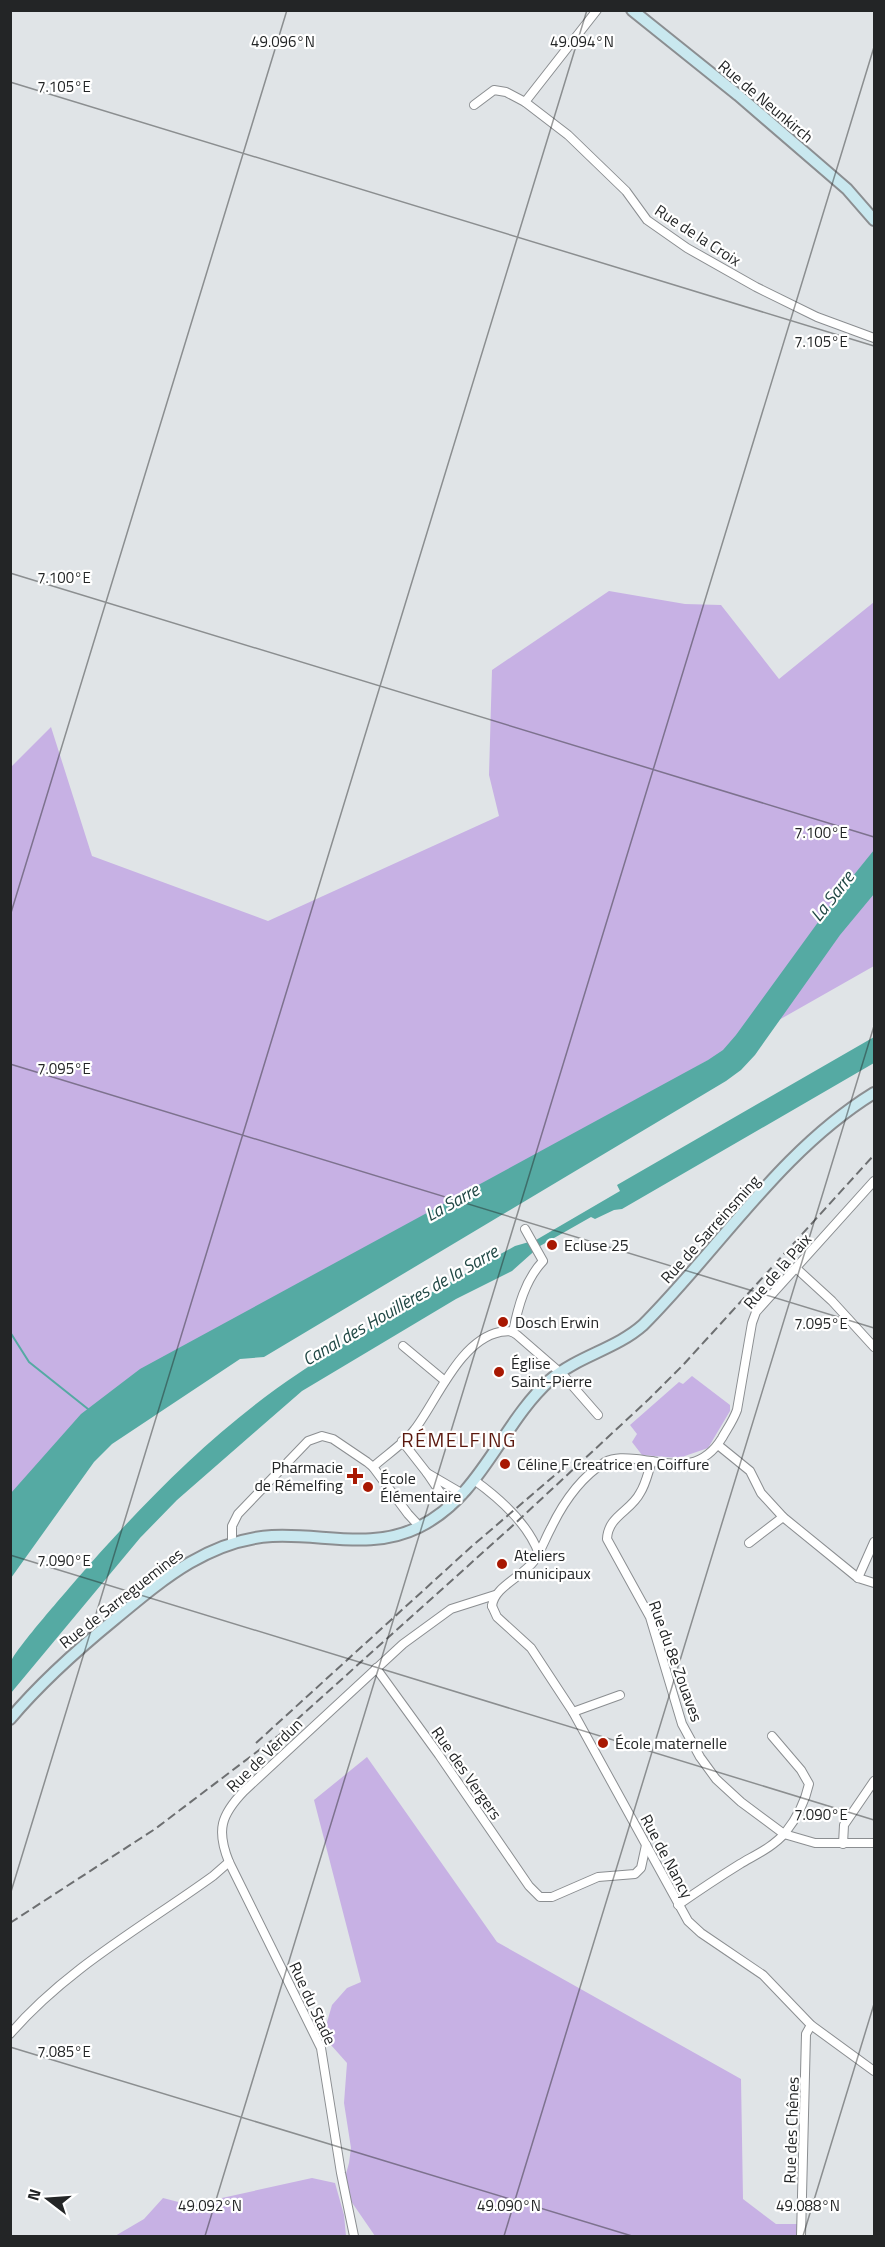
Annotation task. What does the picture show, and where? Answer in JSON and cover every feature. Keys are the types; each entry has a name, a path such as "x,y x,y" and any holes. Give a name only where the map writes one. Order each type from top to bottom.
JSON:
{"street":[{"path":"525,102 597,10"},
{"name":"Rue de Neunkirch","path":"632,10 738,95 847,189 874,220"},
{"name":"Rue de la Croix","path":"474,105 494,90 506,92 525,102 568,135 626,191 647,220 687,248 756,287 817,317 874,338"},
{"name":"Rue de Sarreinsming","path":"559,1373 637,1331 797,1154 828,1125 874,1093"},
{"name":"Rue de la Paix","path":"495,1595 524,1572 539,1554 570,1494 605,1462 619,1458 673,1464 697,1462 718,1445 736,1410 753,1317 874,1180"},
{"path":"513,1332 523,1295 541,1258 526,1232"},
{"path":"796,1268 832,1301 874,1347"},
{"path":"373,1467 414,1431 445,1380 468,1352 494,1334 513,1332 559,1373 598,1415"},
{"path":"403,1346 445,1380"},
{"name":"Rue de Sarreguemines","path":"10,1719 49,1675 71,1655 162,1581 198,1557 232,1543 256,1538 283,1536 367,1541 397,1536 420,1527 450,1507 463,1494 538,1393 559,1373"},
{"path":"232,1543 231,1526 235,1517 308,1441 322,1436 333,1439 373,1467 420,1527"},
{"path":"402,1441 450,1507"},
{"path":"718,1445 750,1471 761,1493 783,1517 858,1578 874,1583"},
{"name":"Rue du 8e Zouaves","path":"652,1461 640,1496 613,1520 607,1530 607,1539 650,1617 682,1724 700,1756 716,1779 741,1802 782,1832 815,1843 874,1844"},
{"path":"427,1473 463,1494"},
{"path":"474,1480 499,1499 527,1531 539,1554"},
{"path":"749,1543 783,1517"},
{"path":"527,1531 546,1538"},
{"path":"858,1578 874,1542"},
{"path":"466,1603 492,1606 495,1595"},
{"name":"Rue de Verdun","path":"229,1862 222,1844 221,1830 223,1819 230,1806 317,1722 403,1644 443,1614 466,1603 495,1595"},
{"name":"Rue de Nancy","path":"492,1606 497,1617 531,1648 573,1712 688,1921 696,1929 764,1975 811,2025 874,2071"},
{"name":"Rue des Vergers","path":"376,1668 535,1893 542,1898 548,1898 593,1878 635,1874 641,1868 646,1845"},
{"path":"573,1712 620,1695"},
{"path":"678,1905 693,1893 766,1849 782,1832 805,1800 809,1784 801,1770 772,1737"},
{"path":"843,1844 844,1825 874,1781"},
{"path":"10,2034 45,1999 85,1965 206,1881 229,1862"},
{"name":"Rue du Stade","path":"229,1862 321,2048 341,2173 354,2236"},
{"path":"672,1893 693,1893"},
{"name":"Rue des Chênes","path":"801,2236 806,2034 811,2025"}],"shaded area":[{"path":"609,591 685,604 721,605 779,679 874,602 874,966 631,1104 136,1376 11,1516 11,767 51,727 92,856 268,921 499,816 489,775 492,670"},
{"path":"692,1376 730,1405 730,1411 708,1448 679,1458 642,1455 632,1442 637,1434 630,1425 679,1382 683,1384"},
{"path":"367,1757 497,1942 741,2079 743,2199 776,2224 798,2224 798,2236 375,2236 342,2188 351,2148 344,2103 347,2063 323,2036 332,2005 347,1988 361,1982 314,1800"},
{"path":"312,2178 335,2183 344,2215 346,2236 115,2236 144,2219 163,2198 190,2205"}],"water":[{"name":"La Sarre","path":"874,850 874,894 840,935 755,1055 741,1070 264,1357 240,1359 112,1444 94,1462 11,1578 11,1493 81,1414 140,1369 723,1050 840,892"},
{"path":"874,1037 874,1063 622,1209 614,1210 595,1219 591,1217 540,1246 512,1271 456,1299 302,1391 177,1500 140,1538 11,1693 10,1669 14,1656 76,1580 127,1523 181,1469 238,1418 268,1395 378,1323 515,1246 536,1240 620,1191 617,1185"}],"waterway":[{"path":"10,1332 29,1362 88,1409"}],"railway":[{"path":"10,1923 155,1829 283,1732 509,1529 649,1399 684,1364 874,1155"},
{"path":"256,1743 471,1547 562,1469"}],"place":[{"name":"Ecluse 25","path":"552,1245"},
{"name":"Dosch Erwin","path":"503,1322"},
{"name":"Église Saint-Pierre","path":"499,1372"},
{"name":"Céline F Creatrice en Coiffure","path":"505,1464"},
{"name":"Pharmacie de Rémelfing","path":"355,1476"},
{"name":"École Élémentaire","path":"368,1487"},
{"name":"Ateliers municipaux","path":"502,1564"},
{"name":"École maternelle","path":"603,1743"}],"district":[{"name":"RÉMELFING","path":"459,1439"}],"water label":[{"name":"Canal des Houillères de la Sarre","path":"400,1305"}]}
